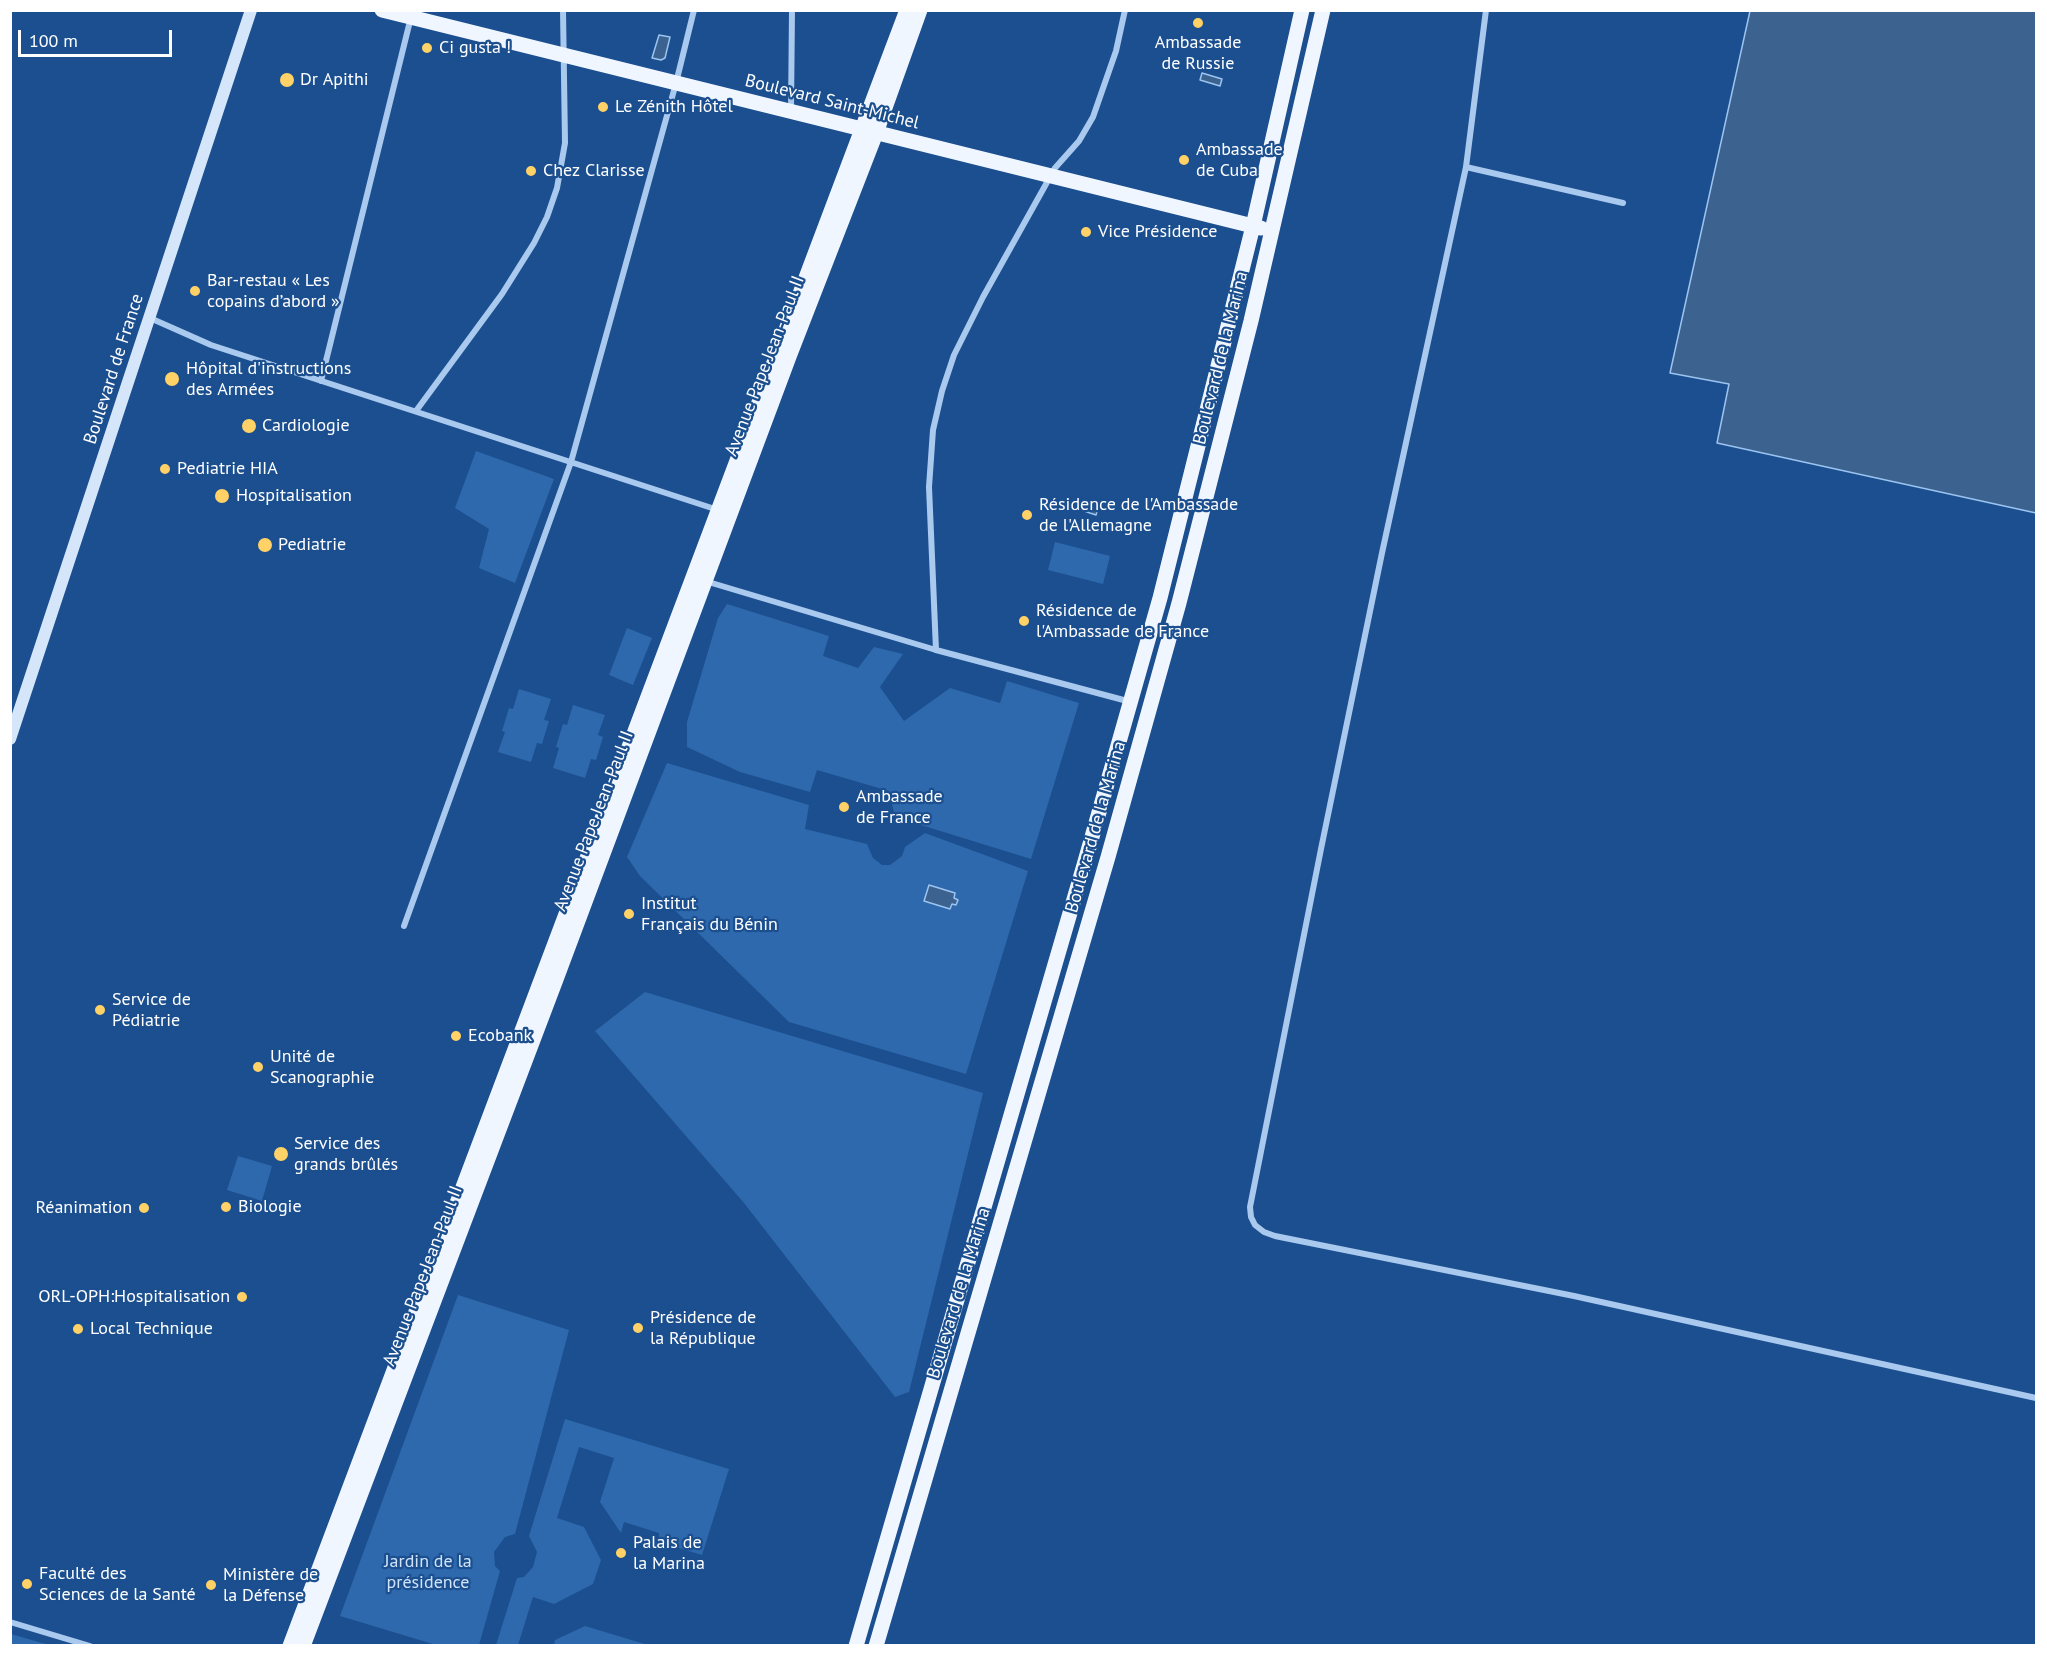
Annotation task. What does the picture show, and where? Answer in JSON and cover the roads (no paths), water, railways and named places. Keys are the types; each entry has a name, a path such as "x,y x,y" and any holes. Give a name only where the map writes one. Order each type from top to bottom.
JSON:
{"main road":[{"name":"Boulevard Saint-Michel","path":"382,10 411,14 563,56 1272,231"},
{"name":"Avenue Pape Jean-Paul II","path":"869,131 907,10"},
{"name":"Avenue Pape Jean-Paul II","path":"303,1646 514,1070 724,512 869,131 920,10"},
{"name":"Boulevard de la Marina","path":"856,1646 1163,586 1253,226 1302,10"},
{"name":"Boulevard de la Marina","path":"876,1646 1111,846 1179,603 1272,231 1323,10"},
{"name":"Avenue Pape Jean-Paul II","path":"290,1646 705,580 724,512"},
{"path":"916,1443 932,1452"},
{"path":"901,1490 918,1503"}],"street":[{"name":"Boulevard de France","path":"10,739 251,10"},
{"path":"416,411 502,294 534,243 557,188 565,143 563,10"},
{"path":"404,926 571,462 694,10"},
{"path":"791,112 792,10"},
{"path":"936,650 929,497 931,446 937,410 947,373 962,338 1051,176 1079,141 1093,117 1116,51 1125,10"},
{"path":"1486,10 1466,167 1382,553 1250,1207 1256,1226 1275,1236 1562,1294 2037,1398"},
{"path":"321,381 411,14"},
{"path":"1466,167 1623,203"},
{"path":"150,318 211,345 724,512"},
{"path":"705,580 936,650 1131,702"},
{"path":"10,1622 90,1646"}],"place":[{"name":"Ambassade de Russie","path":"1198,23"},
{"name":"Ci gusta !","path":"427,48"},
{"name":"Dr Apithi","path":"287,80"},
{"name":"Le Zénith Hôtel","path":"603,107"},
{"name":"Ambassade de Cuba","path":"1184,160"},
{"name":"Chez Clarisse","path":"531,171"},
{"name":"Vice Présidence","path":"1086,232"},
{"name":"Bar-restau « Les copains d’abord »","path":"195,291"},
{"name":"Hôpital d'instructions des Armées","path":"172,379"},
{"name":"Cardiologie","path":"249,426"},
{"name":"Pediatrie HIA","path":"165,469"},
{"name":"Hospitalisation","path":"222,496"},
{"name":"Résidence de l'Ambassade de l'Allemagne","path":"1027,515"},
{"name":"Pediatrie","path":"265,545"},
{"name":"Résidence de l'Ambassade de France","path":"1024,621"},
{"name":"Ambassade de France","path":"844,807"},
{"name":"Institut Français du Bénin","path":"629,914"},
{"name":"Service de Pédiatrie","path":"100,1010"},
{"name":"Ecobank","path":"456,1036"},
{"name":"Unité de Scanographie","path":"258,1067"},
{"name":"Service des grands brûlés","path":"281,1154"},
{"name":"Biologie","path":"226,1207"},
{"name":"Réanimation","path":"144,1208"},
{"name":"ORL-OPH:Hospitalisation","path":"242,1297"},
{"name":"Présidence de la République","path":"638,1328"},
{"name":"Local Technique","path":"78,1329"},
{"name":"Palais de la Marina","path":"621,1553"},
{"name":"Faculté des Sciences de la Santé","path":"27,1584"},
{"name":"Ministère de la Défense","path":"211,1585"}],"park label":[{"name":"Jardin de la présidence","path":"428,1572"}]}
